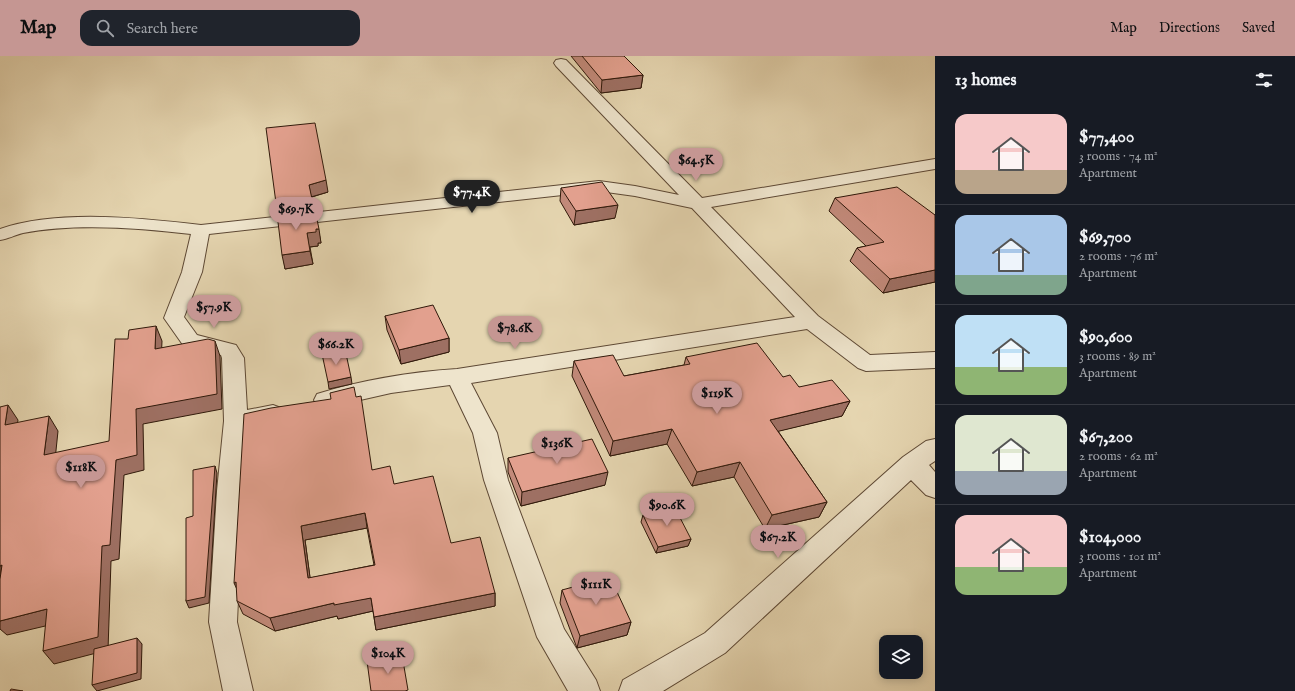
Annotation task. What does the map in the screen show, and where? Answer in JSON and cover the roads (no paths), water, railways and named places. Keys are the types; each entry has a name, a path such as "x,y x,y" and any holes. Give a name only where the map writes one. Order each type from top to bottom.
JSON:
{"street":[{"path":"561,63 811,321 866,363 935,360"},
{"path":"0,235 20,228 71,223 138,223 201,230 599,186 635,191 697,204 935,164"},
{"path":"871,175 888,188"},
{"path":"201,230 192,272 174,318 190,340 228,350 233,358 236,421 230,492 223,622 238,691"},
{"path":"236,421 300,407 376,387 437,378 457,377 811,321"},
{"path":"457,377 485,433 496,480 552,637 585,691"},
{"path":"634,691 715,643 912,464 935,448"},
{"path":"912,464 935,488"}]}
